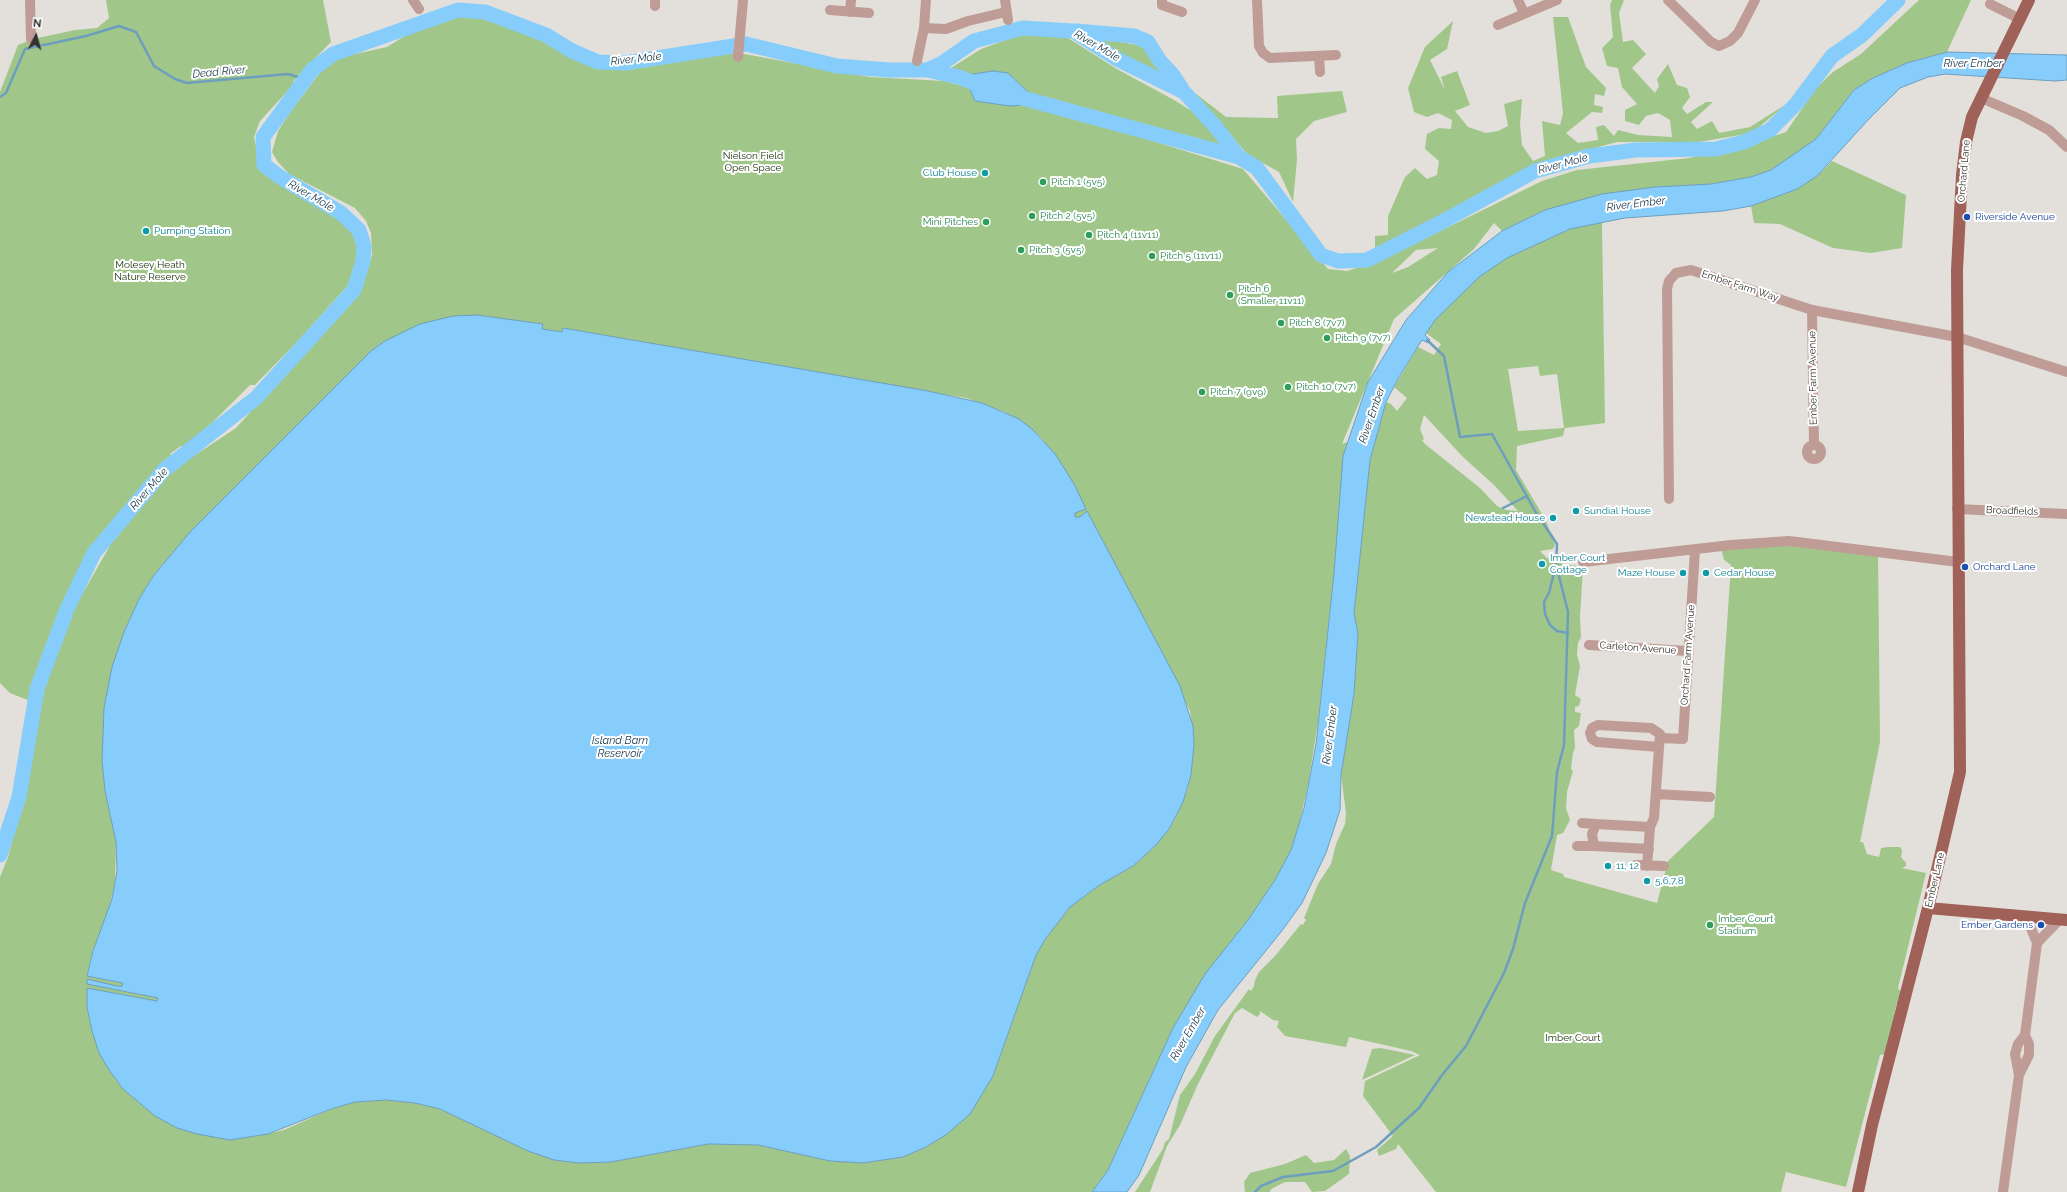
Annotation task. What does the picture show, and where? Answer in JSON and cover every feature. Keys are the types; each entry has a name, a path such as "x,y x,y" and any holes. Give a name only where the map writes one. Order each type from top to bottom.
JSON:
{"main road":[{"name":"Orchard Lane","path":"1958,562 1957,270 1962,175 1968,129 1990,78 2030,0"},
{"name":"Ember Lane","path":"1858,1192 1883,1080 1928,908 1960,772 1958,562"},
{"path":"1928,908 2063,920"}],"street":[{"path":"30,0 31,39"},
{"path":"413,0 419,9"},
{"path":"738,55 743,0"},
{"path":"850,12 851,0"},
{"path":"917,61 924,28 926,0"},
{"path":"924,28 946,29 968,21 1007,16 1005,0"},
{"path":"1162,0 1162,5 1182,12"},
{"path":"1257,0 1259,46 1263,54 1270,58 1336,55"},
{"path":"1518,0 1524,13"},
{"path":"1498,25 1557,0"},
{"path":"1668,0 1711,42 1719,46 1730,41 1738,33 1755,0"},
{"path":"1990,4 2020,18"},
{"path":"830,10 869,13"},
{"path":"1319,56 1320,72"},
{"path":"1981,98 2023,116 2049,130 2067,147"},
{"name":"Ember Farm Way","path":"1669,499 1667,288 1669,281 1676,273 1690,270 1812,310 1957,337 2067,372"},
{"name":"Ember Farm Avenue","path":"1812,310 1814,445"},
{"name":"Broadfields","path":"1957,509 2067,514"},
{"path":"1583,562 1789,541 1958,562"},
{"name":"Orchard Farm Avenue","path":"1660,743 1683,739 1695,550"},
{"name":"Carleton Avenue","path":"1589,645 1688,651"},
{"path":"1647,866 1650,827 1654,818 1660,743 1660,734 1651,728 1598,725 1592,728 1590,733 1592,739 1596,742 1660,743"},
{"path":"1656,794 1710,797"},
{"path":"1582,823 1650,827"},
{"path":"1594,846 1592,834 1596,824"},
{"path":"1577,846 1648,849"},
{"path":"1636,865 1664,866"},
{"path":"2003,1192 2019,1075 2029,1055 2028,1044 2024,1035 2037,943 2026,916"},
{"path":"2037,943 2063,920"}],"green space":[{"name":"Molesey Heath Nature Reserve","path":"106,0 323,0 331,42 301,73 293,82 295,83 260,121 254,137 260,165 266,173 291,192 336,215 357,236 359,259 349,284 298,341 255,385 250,385 193,442 186,446 181,446 170,454 172,456 133,498 89,557 48,647 30,701 10,693 0,683 0,92 18,45 28,41 30,46 39,44 38,38 75,30 97,28 109,18"},
{"path":"1612,0 1624,0 1619,13 1623,42 1633,40 1646,54 1632,68 1655,93 1659,86 1657,79 1668,64 1677,85 1687,88 1690,97 1682,108 1687,114 1706,102 1713,102 1691,122 1697,129 1712,121 1719,133 1750,127 1788,103 1752,133 1699,142 1617,142 1540,163 1375,251 1375,236 1388,235 1388,216 1405,177 1415,168 1427,179 1437,175 1439,161 1425,149 1427,134 1439,128 1451,129 1452,120 1438,113 1427,117 1414,112 1408,88 1425,47 1453,21 1447,49 1430,60 1445,90 1441,77 1457,71 1470,105 1455,111 1468,127 1486,133 1498,131 1508,126 1504,104 1522,99 1520,125 1522,145 1533,161 1545,156 1542,121 1560,125 1563,113 1553,17 1568,17 1586,67 1606,88 1604,96 1595,94 1594,105 1603,107 1602,113 1592,112 1566,133 1578,143 1598,140 1596,127 1604,125 1614,136 1618,130 1638,135 1672,137 1670,120 1658,113 1646,116 1639,125 1625,121 1625,110 1637,104 1622,87 1618,68 1607,66 1602,48 1613,37 1610,5"},
{"name":"Nielson Field Open Space","path":"1919,0 1971,0 1947,52 1907,63 1873,78 1854,90 1816,139 1771,170 1751,177 1711,184 1655,187 1545,210 1502,231 1494,223 1474,249 1394,319 1342,444 1348,442 1343,460 1334,573 1318,721 1309,780 1298,830 1291,850 1275,880 1248,920 1206,974 1173,1028 1108,1170 1092,1192 0,1192 0,877 8,857 29,776 46,680 76,605 124,521 165,475 236,428 324,331 341,315 356,296 365,278 372,255 371,233 366,221 355,208 289,174 278,162 272,152 278,131 289,114 321,71 331,61 341,57 387,47 411,32 456,17 477,18 502,23 539,37 575,60 609,69 635,64 739,53 870,77 945,81 969,88 975,101 1010,106 1034,104 1243,169 1328,269 1347,271 1381,260 1542,181 1577,170 1689,158 1743,146 1786,132 1817,87 1833,72 1861,54","holes":["1438,248 1408,267 1392,273 1416,250","477,315 543,324 542,329 562,332 563,328 966,398 1005,412 1032,429 1044,441 1077,512 1075,513 1075,517 1078,518 1087,512 1190,711 1194,744 1191,775 1187,791 1175,819 1156,845 1133,866 1098,886 1070,907 1046,938 1036,955 993,1076 926,1147 903,1157 863,1163 830,1161 758,1145 708,1144 611,1162 579,1163 554,1160 440,1109 415,1103 386,1100 355,1102 331,1109 284,1130 251,1137 155,1116 123,1089 109,1070 92,1031 87,1007 87,988 157,1001 158,998 87,984 122,986 123,983 87,976 93,950 108,912 115,884 116,842 105,791 102,760 124,632 139,599 154,575 191,531 371,351 385,341"]},
{"path":"1035,33 1068,38 1117,69 1174,100 1203,118 1226,149 1198,138 1156,130 1034,98 1008,73 993,71 967,75 951,68 981,49 1014,37"},
{"path":"1090,37 1144,46 1172,82"},
{"path":"1342,91 1347,112 1314,121 1296,139 1297,160 1293,202 1279,172 1247,154 1195,93 1226,117 1278,118 1277,96"},
{"path":"1832,161 1906,195 1902,248 1871,253 1833,248 1780,224 1754,223 1751,206 1797,189 1817,176"},
{"name":"Imber Court","path":"1602,222 1605,423 1565,428 1563,436 1517,446 1516,470 1546,521 1555,545 1553,549 1540,551 1547,558 1563,564 1583,567 1580,617 1581,637 1578,643 1577,655 1580,666 1575,695 1581,699 1579,706 1575,707 1575,712 1581,713 1579,726 1574,730 1575,748 1571,769 1573,771 1567,792 1566,808 1570,820 1563,833 1557,835 1551,870 1563,874 1564,877 1657,903 1668,861 1714,817 1731,565 1724,560 1722,552 1724,548 1789,541 1878,553 1880,742 1860,842 1863,842 1867,854 1879,857 1881,848 1900,847 1902,850 1901,857 1906,863 1906,866 1902,868 1926,873 1898,988 1901,992 1900,999 1896,1006 1887,1054 1880,1055 1846,1187 1786,1172 1781,1192 1436,1192 1398,1144 1396,1149 1379,1156 1377,1150 1393,1136 1363,1096 1365,1081 1420,1055 1411,1051 1349,1037 1346,1047 1285,1036 1277,1027 1279,1021 1273,1020 1260,1011 1260,1014 1257,1017 1242,1008 1235,1013 1198,1084 1180,1125 1167,1146 1150,1192 1135,1192 1163,1149 1165,1142 1169,1139 1180,1095 1195,1074 1215,1036 1249,989 1251,991 1259,972 1306,920 1304,918 1318,884 1331,864 1336,844 1345,824 1346,813 1341,775 1354,694 1358,633 1354,614 1370,460 1386,402 1391,404 1397,411 1407,398 1394,387 1418,347 1434,355 1441,344 1426,333 1435,320 1479,277 1507,258 1570,229","holes":["1538,366 1540,376 1557,374 1564,428 1518,431 1508,369","1424,415 1463,457 1494,485 1518,511 1506,510 1497,506 1480,488 1425,444 1422,440 1424,439 1420,429"]},
{"path":"1381,1048 1415,1055 1362,1080 1372,1049"},
{"path":"1346,1149 1350,1156 1349,1174 1325,1191 1312,1192 1305,1182 1285,1182 1271,1189 1270,1192 1245,1192 1244,1182 1250,1173 1285,1164 1306,1155 1314,1163 1334,1160"}],"water":[{"name":"River Ember","path":"1947,52 2067,55 2067,80 2055,81 1945,74 1928,77 1900,88 1868,120 1817,176 1797,189 1751,206 1723,211 1625,218 1570,229 1507,258 1479,277 1435,320 1425,335 1430,340 1428,343 1422,340 1399,377 1386,402 1370,460 1354,614 1358,633 1354,694 1341,775 1340,810 1326,853 1302,903 1281,932 1218,1010 1186,1067 1139,1175 1127,1192 1092,1192 1108,1170 1173,1028 1205,974 1248,920 1275,880 1291,850 1304,808 1316,744 1334,573 1343,456 1368,382 1406,320 1448,272 1502,231 1545,210 1602,194 1655,187 1711,184 1751,177 1771,170 1816,139 1854,90 1873,78 1907,63"},
{"path":"993,71 1008,73 1034,98 1034,104 1010,106 975,101 966,80 967,75"},
{"name":"Island Barn Reservoir","path":"477,315 543,324 542,329 562,332 563,328 928,391 982,403 1019,419 1032,429 1056,455 1074,484 1086,509 1075,513 1075,517 1080,517 1087,511 1180,686 1193,726 1194,744 1191,775 1183,802 1169,829 1156,845 1133,866 1098,886 1070,907 1046,938 1036,955 993,1076 970,1114 947,1134 926,1147 903,1157 863,1163 830,1161 758,1145 708,1144 611,1162 579,1163 554,1160 528,1151 440,1109 415,1103 386,1100 355,1102 331,1109 268,1134 230,1140 197,1134 177,1128 155,1116 123,1089 99,1053 92,1031 87,1007 87,988 157,1001 158,998 87,984 87,979 117,986 122,986 123,983 87,976 93,951 112,899 117,871 116,842 105,791 102,760 104,708 112,667 124,632 139,599 154,575 191,531 371,351 385,341 420,324 453,316"}],"waterway":[{"name":"River Mole","path":"1015,96 1239,157 1257,168 1321,255 1338,261 1367,260 1440,223 1535,171 1589,156 1636,150 1716,149 1744,142 1770,130 1796,104 1832,56 1862,35 1898,0"},
{"name":"River Mole","path":"0,855 19,797 37,689 67,609 94,553 164,470 256,398 354,290 363,261 364,246 359,230 341,213 280,177 264,165 263,137 312,70 333,54 458,10 485,12 546,35 572,51 598,62 625,63 746,44 837,66 889,70 927,70 959,77 984,87"},
{"name":"Dead River","path":"0,97 6,93 25,49 86,36 119,26 136,32 154,66 175,79 187,83 288,74 304,79"},
{"name":"River Mole","path":"927,70 941,64 974,41 1023,28 1073,31 1117,59 1184,92 1215,126 1239,157"},
{"path":"1076,31 1134,36 1148,42 1160,61 1173,75 1184,92"},
{"path":"1255,1192 1261,1186 1283,1177 1333,1171 1376,1147 1419,1108 1442,1075 1466,1046 1504,973 1513,949 1525,903 1552,836 1557,772 1564,745 1568,612 1556,564 1557,544 1535,511 1492,434 1460,437 1444,356 1427,340"},
{"path":"1503,508 1527,496"},
{"path":"1556,565 1549,593 1544,602 1545,614 1550,625 1557,631 1568,633"}],"place":[{"name":"Club House","path":"985,173"},
{"name":"Pitch 1 (5v5)","path":"1043,182"},
{"name":"Pitch 2 (5v5)","path":"1032,216"},
{"name":"Riverside Avenue","path":"1967,217"},
{"name":"Mini Pitches","path":"986,222"},
{"name":"Pumping Station","path":"146,231"},
{"name":"Pitch 4 (11v11)","path":"1089,235"},
{"name":"Pitch 3 (5v5)","path":"1021,250"},
{"name":"Pitch 5 (11v11)","path":"1152,256"},
{"name":"Pitch 6 (Smaller 11v11)","path":"1230,295"},
{"name":"Pitch 8 (7v7)","path":"1281,323"},
{"name":"Pitch 9 (7v7)","path":"1327,338"},
{"name":"Pitch 10 (7v7)","path":"1288,387"},
{"name":"Pitch 7 (9v9)","path":"1202,392"},
{"name":"Sundial House","path":"1576,511"},
{"name":"Newstead House","path":"1553,518"},
{"name":"Imber Court Cottage","path":"1542,564"},
{"name":"Orchard Lane","path":"1965,567"},
{"name":"Maze House","path":"1683,573"},
{"name":"Cedar House","path":"1706,573"},
{"name":"11, 12","path":"1608,866"},
{"name":"5,6,7,8","path":"1647,881"},
{"name":"Imber Court Stadium","path":"1710,925"},
{"name":"Ember Gardens","path":"2041,925"}]}
